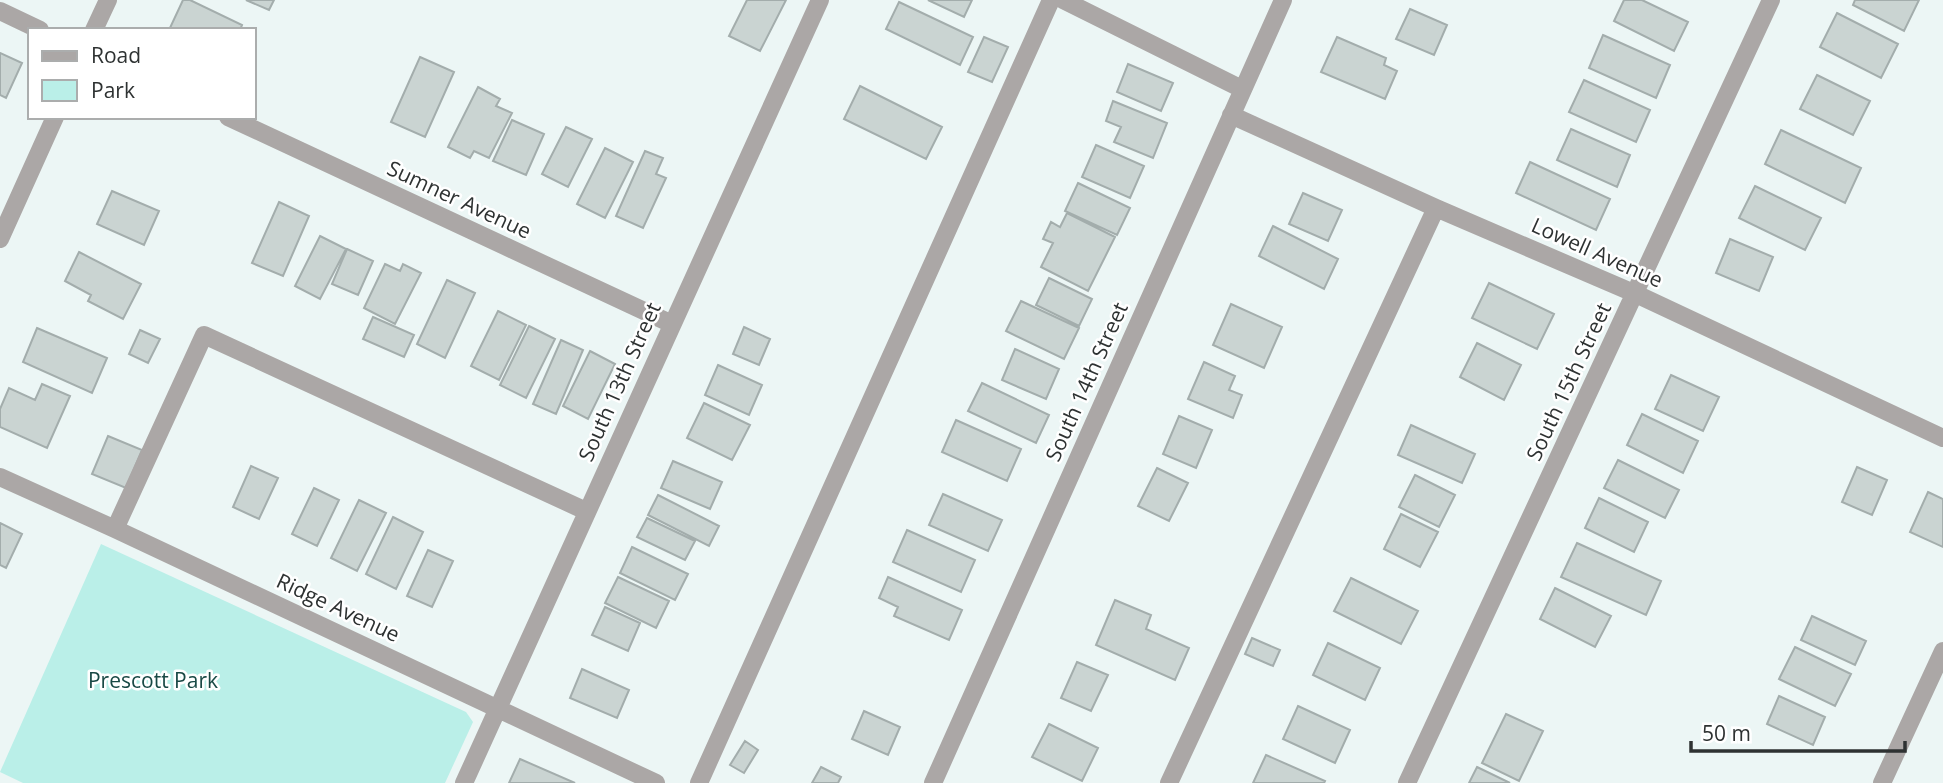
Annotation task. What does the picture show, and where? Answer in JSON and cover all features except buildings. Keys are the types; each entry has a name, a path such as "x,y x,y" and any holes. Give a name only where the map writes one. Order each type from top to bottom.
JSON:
{"street":[{"path":"95,28 108,0"},
{"name":"South 13th Street","path":"464,783 820,0"},
{"path":"698,783 1051,0"},
{"path":"1063,0 1242,89"},
{"name":"South 14th Street","path":"933,783 1283,0"},
{"name":"South 15th Street","path":"1407,783 1771,0"},
{"path":"0,11 36,28"},
{"name":"Lowell Avenue","path":"1231,115 1436,208 1636,294 1943,438"},
{"path":"0,239 54,119"},
{"name":"Sumner Avenue","path":"232,119 672,324"},
{"path":"1169,783 1436,208"},
{"path":"115,529 204,335 586,511"},
{"name":"Ridge Avenue","path":"0,478 115,529 656,783"},
{"path":"1882,783 1943,651"}],"green space":[{"name":"Prescott Park","path":"101,544 466,712 473,722 445,783 23,783 0,772"}]}
